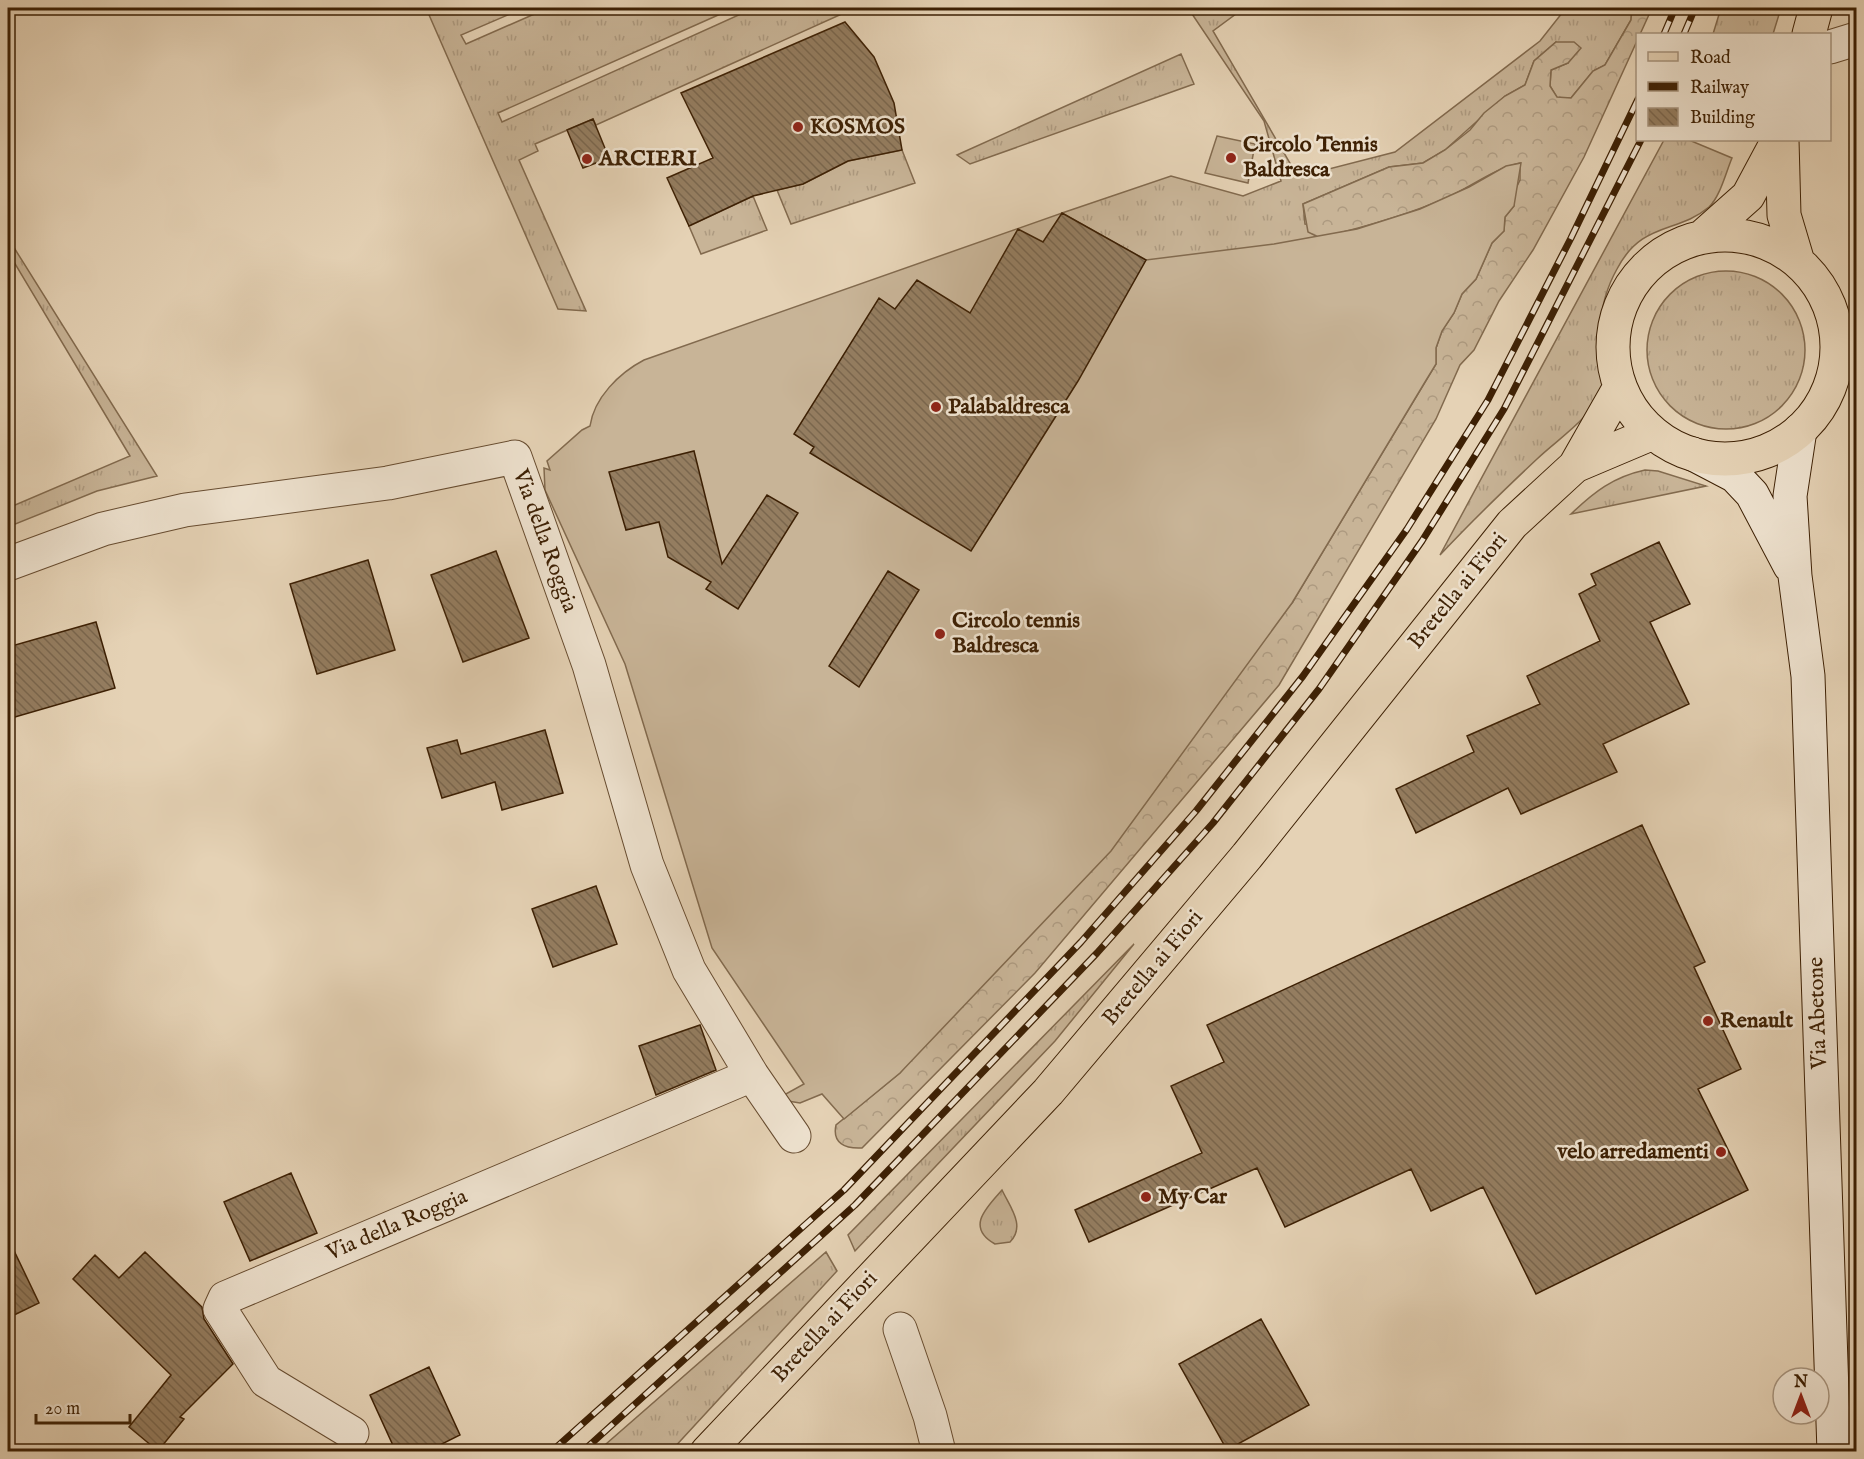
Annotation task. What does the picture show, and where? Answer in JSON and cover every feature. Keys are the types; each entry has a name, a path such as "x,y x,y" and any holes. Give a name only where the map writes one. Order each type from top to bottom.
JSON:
{"main road":[{"path":"1809,33 1816,8"},
{"path":"1779,141 1748,196 1703,236 1666,251 1637,277 1618,311 1612,349 1620,387 1634,412 1653,433 1672,446 1693,454 1725,459 1757,454 1786,442 1800,430 1828,394 1837,364 1837,332 1828,301 1798,262 1784,215 1780,141"},
{"path":"1703,236 1733,235 1762,241 1798,262"},
{"name":"Bretella ai Fiori","path":"707,1452 1048,1092 1247,856 1512,524 1575,466 1620,387"},
{"name":"Bretella ai Fiori","path":"1575,466 1653,433"}],"street":[{"path":"1831,47 1857,39"},
{"name":"Via Abetone","path":"1800,430 1790,496 1795,576 1808,676 1834,1452"},
{"path":"1693,454 1735,476 1752,494 1795,576"},
{"name":"Via della Roggia","path":"8,564 103,529 185,510 388,483 515,457 589,665 647,865 689,970 752,1075 794,1137"},
{"name":"Via della Roggia","path":"352,1433 266,1382 220,1309 225,1298 752,1075"},
{"path":"900,1329 930,1416 939,1452"}],"green space":[{"path":"426,8 524,8 461,35 466,44 548,8 734,8 498,113 502,122 754,8 855,8 596,125 593,119 535,144 538,151 519,160 586,311 558,309"},
{"path":"1188,8 1244,8 1213,31 1298,177 1395,152 1540,41 1566,8 1613,8 1615,10 1632,8 1631,20 1605,65 1593,71 1571,98 1557,98 1550,86 1551,70 1568,63 1556,42 1534,61 1525,85 1505,96 1445,150 1423,163 1389,167 1303,204 1305,224 1492,243 1486,258 1123,379 1062,213 1171,176 1243,196 1281,181 1264,121"},
{"path":"1632,8 1652,8 1641,33 1636,33 1636,43 1584,157 1533,250 1499,301 1474,350 1460,365 1436,419 1279,685 1035,973 862,1148 841,1144 836,1136 836,1125 900,1073 1292,603 1436,364 1436,348 1442,331 1454,313 1462,294 1476,279 1492,243 1504,231 1505,217 1514,206 1514,192 1520,180 1520,163 1501,169 1455,194 1416,210 1323,237 1308,232 1303,204 1389,167 1423,163 1445,150 1470,130 1484,113 1505,96 1525,85 1534,61 1556,42 1574,42 1581,48 1568,63 1551,70 1550,86 1557,97 1571,98 1593,71 1605,65 1631,20"},
{"path":"1721,8 1781,8 1773,33 1713,33"},
{"path":"1181,54 1194,84 970,164 957,155"},
{"name":"Circolo Tennis Baldresca","path":"1217,136 1255,144 1248,183 1205,173"},
{"path":"1663,141 1691,141 1732,158 1716,197 1709,207 1637,243 1614,275 1603,304 1602,326 1606,378 1593,407 1512,482 1440,555"},
{"path":"902,150 915,183 791,224 777,190 803,184 848,161"},
{"name":"Circolo tennis Baldresca","path":"1521,163 1514,206 1505,217 1504,231 1492,243 1476,279 1462,294 1454,313 1442,331 1436,348 1436,364 1292,603 1111,851 900,1073 844,1119 822,1094 800,1103 788,1101 784,1095 804,1084 712,948 625,664 545,490 544,468 550,470 547,461 582,430 590,426 592,416 609,387 644,360 1062,213 1146,260 1274,244 1357,229 1420,209 1469,187 1506,166"},
{"path":"753,196 767,230 701,254 689,226"},
{"path":"8,238 157,476 97,491 8,527 8,508 130,456 8,252"},
{"path":"1726,271 1756,277 1770,284 1782,294 1792,306 1799,320 1805,350 1799,380 1792,394 1782,406 1770,416 1756,423 1726,429 1696,423 1682,416 1670,406 1660,394 1653,380 1647,350 1653,320 1660,306 1670,294 1682,284 1696,277"},
{"path":"1645,470 1658,471 1706,486 1571,514 1605,486"},
{"path":"1134,944 1055,1041 855,1251 848,1235"},
{"path":"1002,1190 1015,1216 1017,1230 1010,1242 995,1244 981,1231 980,1224 985,1210"},
{"path":"826,1252 837,1271 671,1451 598,1451"}],"building":[{"name":"KOSMOS","path":"845,22 874,57 894,103 902,150 848,161 803,184 753,196 689,226 667,178 713,158 681,93"},
{"path":"593,119 609,158 583,168 567,130"},
{"name":"Palabaldresca","path":"1062,213 1146,260 1078,381 971,551 810,453 814,447 794,434 879,298 895,309 917,280 970,313 1018,229 1043,242"},
{"path":"694,451 722,564 767,495 798,513 738,609 706,589 711,582 668,557 659,522 626,530 609,472"},
{"path":"1659,542 1690,604 1650,622 1689,704 1603,744 1617,772 1521,814 1508,788 1416,833 1396,789 1474,752 1467,736 1540,704 1527,676 1600,641 1579,594 1596,585 1591,574"},
{"path":"496,551 529,638 463,662 431,575"},
{"path":"368,560 395,650 317,674 290,584"},
{"path":"888,571 919,590 859,687 829,666"},
{"path":"96,622 115,688 8,719 8,647"},
{"path":"545,730 563,793 502,810 495,782 442,798 427,748 457,740 461,754"},
{"path":"1642,825 1705,962 1694,967 1741,1069 1698,1089 1748,1190 1536,1294 1483,1187 1431,1211 1411,1169 1285,1227 1257,1168 1089,1242 1075,1210 1202,1153 1171,1086 1224,1062 1207,1025"},
{"path":"596,886 617,944 553,967 532,909"},
{"path":"700,1025 716,1070 656,1095 639,1046"},
{"path":"291,1173 317,1233 250,1261 224,1202"},
{"path":"8,1238 39,1303 8,1318"},
{"path":"145,1252 202,1307 204,1319 233,1364 180,1417 184,1419 158,1451 129,1427 171,1375 73,1279 95,1255 119,1278"},
{"path":"1261,1319 1309,1405 1227,1450 1179,1364"},
{"path":"429,1367 460,1435 426,1452 396,1452 370,1395"}],"railway":[{"path":"1664,33 1675,8"},
{"path":"1684,33 1695,8"},
{"path":"551,1452 844,1190 1081,942 1196,811 1303,676 1407,529 1488,400 1571,238 1636,103"},
{"path":"582,1452 855,1205 1097,953 1213,823 1319,689 1422,541 1504,409 1640,141"}],"place":[{"name":"KOSMOS","path":"798,127"},
{"name":"Circolo Tennis Baldresca","path":"1231,158"},
{"name":"ARCIERI","path":"587,159"},
{"name":"Palabaldresca","path":"936,407"},
{"name":"Circolo tennis Baldresca","path":"940,634"},
{"name":"Renault","path":"1708,1021"},
{"name":"velo arredamenti","path":"1721,1152"},
{"name":"My Car","path":"1146,1197"}]}
